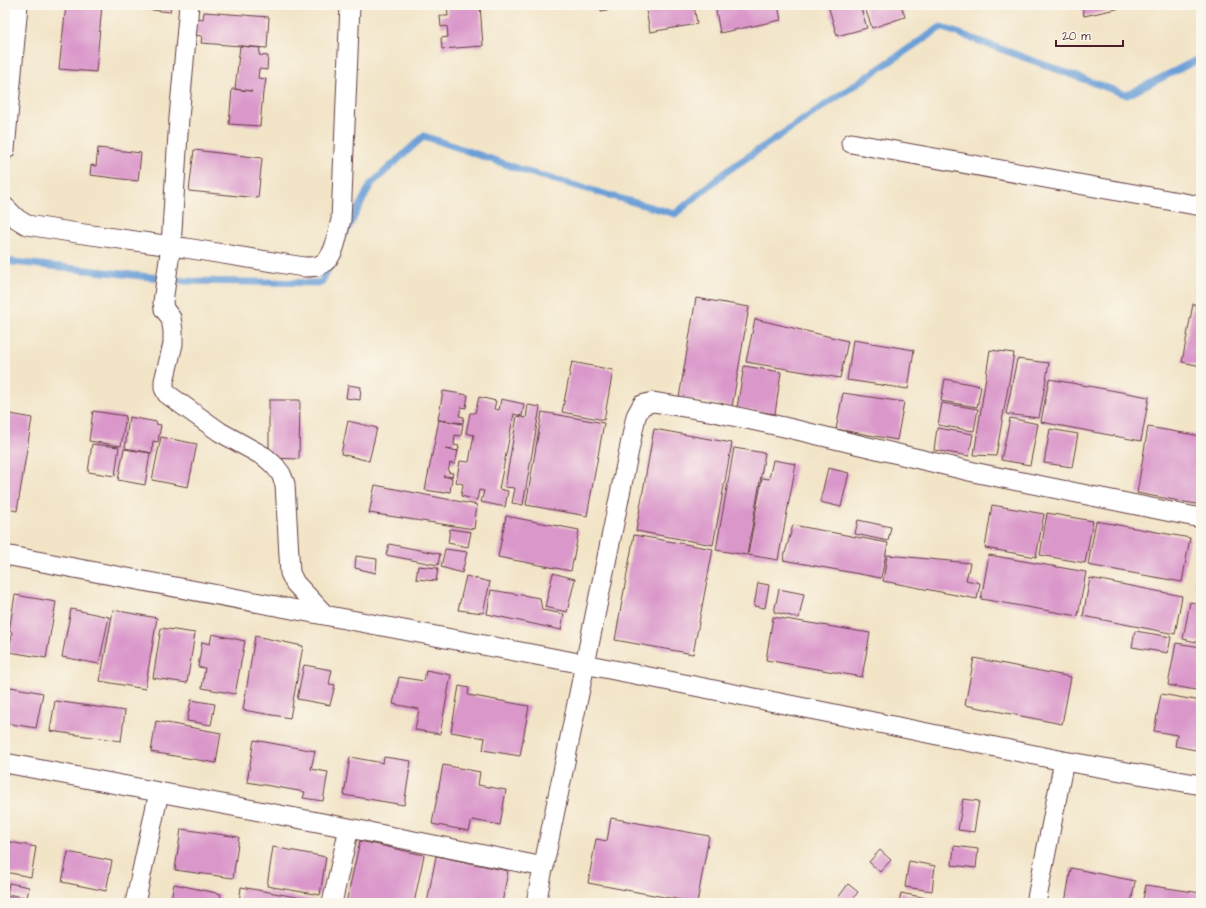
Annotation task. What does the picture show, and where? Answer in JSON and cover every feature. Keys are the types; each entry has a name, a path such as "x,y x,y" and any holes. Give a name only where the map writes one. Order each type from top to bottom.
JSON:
{"street":[{"path":"5,150 18,5"},
{"path":"188,5 171,246 163,302 164,309 171,318 173,344 164,381 164,388 167,394 220,432 265,457 281,474 285,484 290,573 295,583 325,615"},
{"path":"5,207 17,219 27,225 77,234 171,246 304,268 320,265 330,257 340,220 350,5"},
{"path":"851,143 1201,206"},
{"path":"536,903 636,416 642,405 653,402 714,412 978,473 1201,518"},
{"path":"5,555 584,664 1064,761 1201,786"},
{"path":"1036,903 1064,761"},
{"path":"5,763 349,828 544,867"},
{"path":"135,903 159,792"},
{"path":"332,903 349,828"}],"building":[{"path":"66,5 102,5 96,72 59,69"},
{"path":"118,5 171,5 170,12"},
{"path":"447,5 480,5 483,46 442,49 441,38 448,37 447,26 441,27 440,16 448,16"},
{"path":"516,5 526,5 526,6 517,8"},
{"path":"600,5 634,5 634,6 601,11"},
{"path":"645,5 694,5 697,24 650,32"},
{"path":"715,5 778,5 781,20 720,33"},
{"path":"828,5 860,5 867,28 837,36"},
{"path":"864,5 901,5 905,17 872,28"},
{"path":"1082,5 1120,5 1121,8 1084,16"},
{"path":"204,12 269,17 267,48 201,43 202,36 195,35 196,18 203,19"},
{"path":"240,46 260,48 259,55 268,56 267,70 259,69 258,78 266,79 263,92 260,126 229,124 232,89 252,91 235,89"},
{"path":"98,148 141,153 138,181 90,175 91,165 96,166"},
{"path":"194,150 262,158 258,198 189,191"},
{"path":"1201,274 1201,295 1197,294"},
{"path":"696,298 749,307 732,407 679,398"},
{"path":"1193,304 1201,306 1201,366 1182,362"},
{"path":"755,319 848,341 840,378 746,362"},
{"path":"853,340 914,350 908,389 847,380"},
{"path":"990,350 1014,353 996,456 974,455"},
{"path":"1017,359 1049,363 1039,418 1006,414"},
{"path":"572,362 613,370 604,420 562,412"},
{"path":"744,366 781,372 775,414 737,408"},
{"path":"945,379 981,386 977,407 941,401"},
{"path":"1049,379 1149,397 1141,441 1041,422"},
{"path":"348,385 361,387 360,400 346,398"},
{"path":"443,391 468,395 466,408 461,407 459,416 464,417 463,423 438,420"},
{"path":"843,393 904,402 897,440 836,429"},
{"path":"479,397 496,401 494,409 499,410 501,399 524,404 522,416 514,414 499,489 508,491 505,507 481,502 484,491 479,490 477,500 461,496 463,484 456,482 460,461 469,462 474,435 466,433 470,413 475,413"},
{"path":"269,400 300,400 299,459 269,458"},
{"path":"942,403 978,409 974,431 938,425"},
{"path":"528,405 540,407 523,505 512,503 515,488 505,487 517,416 526,418"},
{"path":"93,411 126,416 121,446 89,441"},
{"path":"542,412 604,423 587,516 526,505"},
{"path":"5,413 32,418 17,511 5,508"},
{"path":"129,417 157,422 156,424 161,425 158,442 153,441 152,453 125,448"},
{"path":"1010,418 1038,424 1030,465 1001,460"},
{"path":"439,420 463,424 461,436 455,435 454,445 459,446 455,464 450,463 448,472 453,473 452,477 443,476 452,478 450,492 445,491 445,493 425,490"},
{"path":"348,421 377,428 369,461 341,454"},
{"path":"1148,427 1201,436 1201,505 1137,493"},
{"path":"937,428 973,434 969,456 934,450"},
{"path":"654,429 732,443 713,545 636,531"},
{"path":"1050,429 1078,434 1072,467 1044,463"},
{"path":"161,437 197,444 188,487 152,480"},
{"path":"92,444 119,447 115,476 88,472"},
{"path":"734,448 765,453 747,555 716,550"},
{"path":"124,449 150,453 145,485 118,480"},
{"path":"773,460 796,464 778,560 748,555 762,478 769,479"},
{"path":"828,468 849,473 841,507 820,502"},
{"path":"375,485 477,505 474,529 369,513"},
{"path":"992,505 1044,514 1036,557 985,548"},
{"path":"1047,513 1093,521 1085,563 1040,555"},
{"path":"506,516 579,530 571,571 498,557"},
{"path":"858,520 891,527 888,541 855,534"},
{"path":"1096,521 1190,538 1182,582 1088,565"},
{"path":"793,525 888,543 881,578 783,560"},
{"path":"450,529 471,532 468,547 448,543"},
{"path":"634,535 713,549 693,654 615,640"},
{"path":"389,544 440,554 438,565 386,555"},
{"path":"445,549 467,552 462,573 441,567"},
{"path":"887,555 970,563 966,580 980,583 977,599 883,581"},
{"path":"989,555 1086,572 1078,616 981,599"},
{"path":"356,556 377,559 376,573 355,568"},
{"path":"418,566 438,568 436,581 416,579"},
{"path":"553,573 575,579 567,612 545,607"},
{"path":"466,576 490,582 483,613 458,610"},
{"path":"1200,576 1201,592 1197,592"},
{"path":"1090,578 1182,596 1175,634 1083,616"},
{"path":"758,583 769,585 765,608 754,606"},
{"path":"779,589 804,594 799,618 774,612"},
{"path":"491,590 540,598 542,610 564,614 561,630 487,614"},
{"path":"15,595 56,602 46,658 9,652 12,632 9,631"},
{"path":"1190,602 1201,604 1201,643 1183,639"},
{"path":"71,609 109,617 99,664 62,657"},
{"path":"113,610 157,618 145,689 100,681"},
{"path":"773,617 870,633 862,677 766,660"},
{"path":"161,628 195,633 187,683 153,678"},
{"path":"1135,631 1171,637 1168,653 1132,647"},
{"path":"212,634 245,641 235,694 202,688 205,668 198,667 202,642 210,644"},
{"path":"255,636 303,646 290,718 243,710"},
{"path":"1176,643 1201,647 1201,691 1168,685"},
{"path":"974,658 1071,677 1062,724 965,705"},
{"path":"304,665 332,670 329,684 335,685 330,705 297,699"},
{"path":"426,670 451,675 440,734 415,730 419,709 393,704 399,677 424,681"},
{"path":"5,686 43,693 36,728 5,723"},
{"path":"459,686 469,688 468,695 529,706 520,756 483,750 485,738 451,732"},
{"path":"1161,694 1201,701 1201,751 1175,746 1177,735 1154,731"},
{"path":"191,700 215,704 211,725 187,721"},
{"path":"55,701 125,711 121,741 50,731"},
{"path":"156,721 221,733 216,763 151,752"},
{"path":"254,740 315,751 311,769 328,772 323,801 303,798 305,792 247,782"},
{"path":"350,757 383,763 384,757 411,761 404,805 344,795"},
{"path":"443,765 480,772 478,785 506,790 500,825 472,820 469,831 432,824"},
{"path":"963,799 979,801 974,832 958,830"},
{"path":"611,818 709,836 697,903 588,883 596,839 607,841"},
{"path":"181,829 239,837 233,878 175,870"},
{"path":"5,841 36,847 31,877 5,872"},
{"path":"360,841 424,855 414,903 346,903"},
{"path":"954,846 978,849 976,868 952,865"},
{"path":"273,847 326,857 320,895 267,886"},
{"path":"880,850 891,860 880,872 869,862"},
{"path":"68,852 112,861 106,891 62,882"},
{"path":"436,856 508,871 502,903 427,903"},
{"path":"909,861 935,866 932,891 905,887"},
{"path":"1071,868 1135,881 1131,903 1065,903"},
{"path":"9,883 29,887 27,898 7,894"},
{"path":"174,884 221,894 219,903 170,903"},
{"path":"848,884 858,892 850,903 835,902"},
{"path":"1146,885 1201,893 1200,903 1142,903"},
{"path":"241,887 318,901 317,903 239,903"},
{"path":"901,893 926,898 925,903 899,903"},
{"path":"5,896 25,900 25,903 5,903"}],"waterway":[{"path":"345,234 371,184 424,136 531,173 675,214 727,171 941,27 1127,95 1201,58"},
{"path":"5,261 186,281 321,283 330,265"}]}
